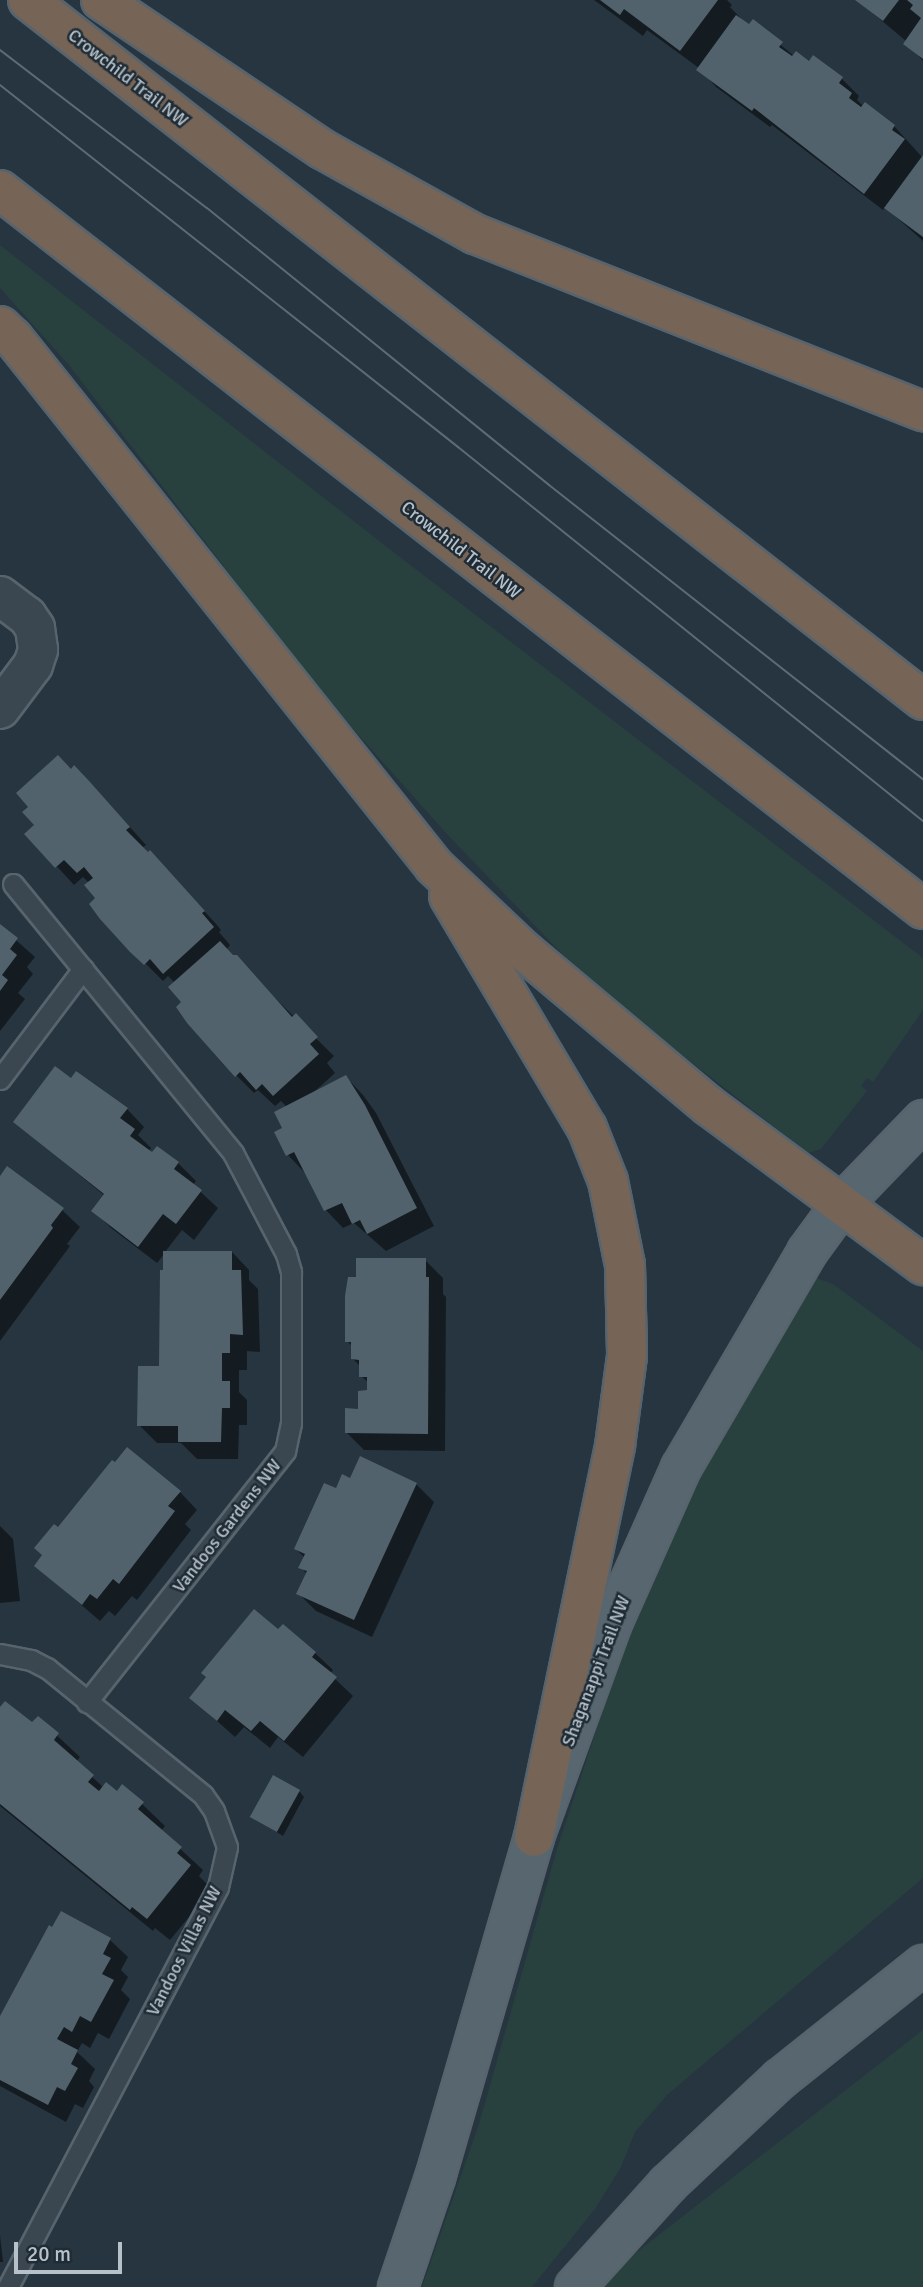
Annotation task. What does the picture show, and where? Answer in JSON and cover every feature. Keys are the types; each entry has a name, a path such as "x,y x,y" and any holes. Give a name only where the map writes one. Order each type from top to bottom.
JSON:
{"highway":[{"name":"Crowchild Trail NW","path":"28,0 923,699"},
{"path":"101,0 322,149 475,234 923,411"},
{"name":"Crowchild Trail NW","path":"0,190 923,909"},
{"path":"0,326 22,349 434,866 524,951 709,1106 923,1265"},
{"path":"434,866 456,911 587,1128 608,1181 625,1265 627,1356 615,1446 534,1837"}],"main road":[{"name":"Shaganappi Trail NW","path":"398,2287 435,2178 534,1837 612,1623 681,1468 807,1252 842,1204 923,1120"},
{"path":"575,2287 668,2184 780,2079 923,1965"}],"street":[{"path":"0,596 27,616 36,628 38,650 33,665 0,709"}],"lane":[{"name":"Vandoos Gardens NW","path":"13,884 233,1153 286,1254 292,1272 291,1423 285,1451 87,1702"},
{"path":"0,1079 83,969"},
{"name":"Vandoos Villas NW","path":"0,1654 32,1660 47,1668 203,1795 214,1811 227,1847 225,1868 212,1900 8,2287"}],"green space":[{"path":"0,245 383,544 923,958 923,1010 873,1082 867,1078 861,1086 867,1091 821,1149 808,1153 590,983 446,833 322,694 69,365 0,288"},
{"path":"813,1277 833,1284 923,1351 923,1878 667,2095 635,2132 621,2167 595,2209 532,2287 422,2287 479,2124 557,1849 638,1604 689,1493"},
{"path":"923,2030 923,2287 598,2287 611,2272"}],"building":[{"path":"600,0 718,0 680,51 624,9 620,15"},
{"path":"855,0 899,0 883,21"},
{"path":"907,0 923,0 923,59 903,44 921,18 910,9 913,5"},
{"path":"736,15 749,24 753,19 783,42 779,47 792,56 796,51 809,61 813,55 843,77 839,83 852,93 849,98 861,107 865,102 895,125 892,130 905,139 864,194 754,108 752,111 696,70"},
{"path":"923,155 923,237 884,208"},
{"path":"58,755 71,769 74,765 90,782 130,827 126,830 148,852 150,850 205,911 202,913 214,927 163,974 150,959 144,965 100,919 89,904 95,898 84,885 93,878 84,867 77,873 64,860 55,868 24,834 34,825 22,812 28,807 16,793"},
{"path":"0,924 18,938 10,949 17,955 2,975 8,980 0,991"},
{"path":"220,941 233,955 237,955 292,1017 296,1013 318,1037 310,1044 319,1054 273,1096 262,1084 256,1090 240,1072 235,1077 187,1023 176,1007 181,1002 168,987"},
{"path":"55,1066 71,1078 76,1071 128,1108 120,1118 135,1129 130,1136 152,1152 157,1146 179,1162 174,1169 202,1190 176,1224 163,1214 138,1247 91,1211 104,1194 13,1122"},
{"path":"346,1075 365,1105 417,1208 367,1234 360,1220 352,1224 342,1203 324,1211 294,1152 286,1156 274,1132 282,1128 274,1112"},
{"path":"7,1166 64,1208 51,1225 53,1228 0,1300 0,1176"},
{"path":"163,1251 232,1251 232,1270 241,1270 243,1335 230,1334 230,1353 222,1353 222,1381 230,1381 230,1408 222,1408 221,1442 178,1442 178,1426 137,1426 138,1366 159,1366 160,1270 163,1270"},
{"path":"356,1258 426,1258 426,1277 429,1277 428,1434 345,1433 345,1408 358,1409 358,1391 367,1390 367,1377 359,1377 359,1360 351,1359 351,1342 345,1342 345,1296 348,1277 356,1277"},
{"path":"127,1447 181,1491 168,1506 175,1511 119,1584 113,1579 97,1599 90,1594 82,1605 34,1566 42,1555 34,1548 54,1524 58,1527 112,1460 115,1462"},
{"path":"360,1456 417,1483 354,1620 296,1594 307,1571 298,1568 305,1554 294,1549 324,1483 336,1488 342,1474 350,1478"},
{"path":"254,1609 278,1629 283,1624 316,1652 312,1657 337,1677 284,1741 260,1721 251,1731 225,1710 217,1721 189,1698 206,1677 201,1673"},
{"path":"5,1701 32,1722 38,1716 59,1733 54,1740 94,1775 88,1782 99,1791 106,1782 117,1791 122,1784 144,1802 138,1809 182,1847 177,1853 191,1865 147,1919 132,1907 130,1910 0,1804 0,1707"},
{"path":"273,1775 300,1790 277,1832 250,1817"},
{"path":"61,1911 111,1938 103,1954 111,1958 102,1974 114,1980 91,2022 80,2016 72,2032 64,2027 57,2039 78,2050 71,2064 78,2068 65,2091 57,2087 48,2105 0,2080 0,2016 49,1925 52,1927"}],"tram line":[{"path":"0,50 207,208 549,485 923,779"},
{"path":"0,85 458,447 923,821"}]}
